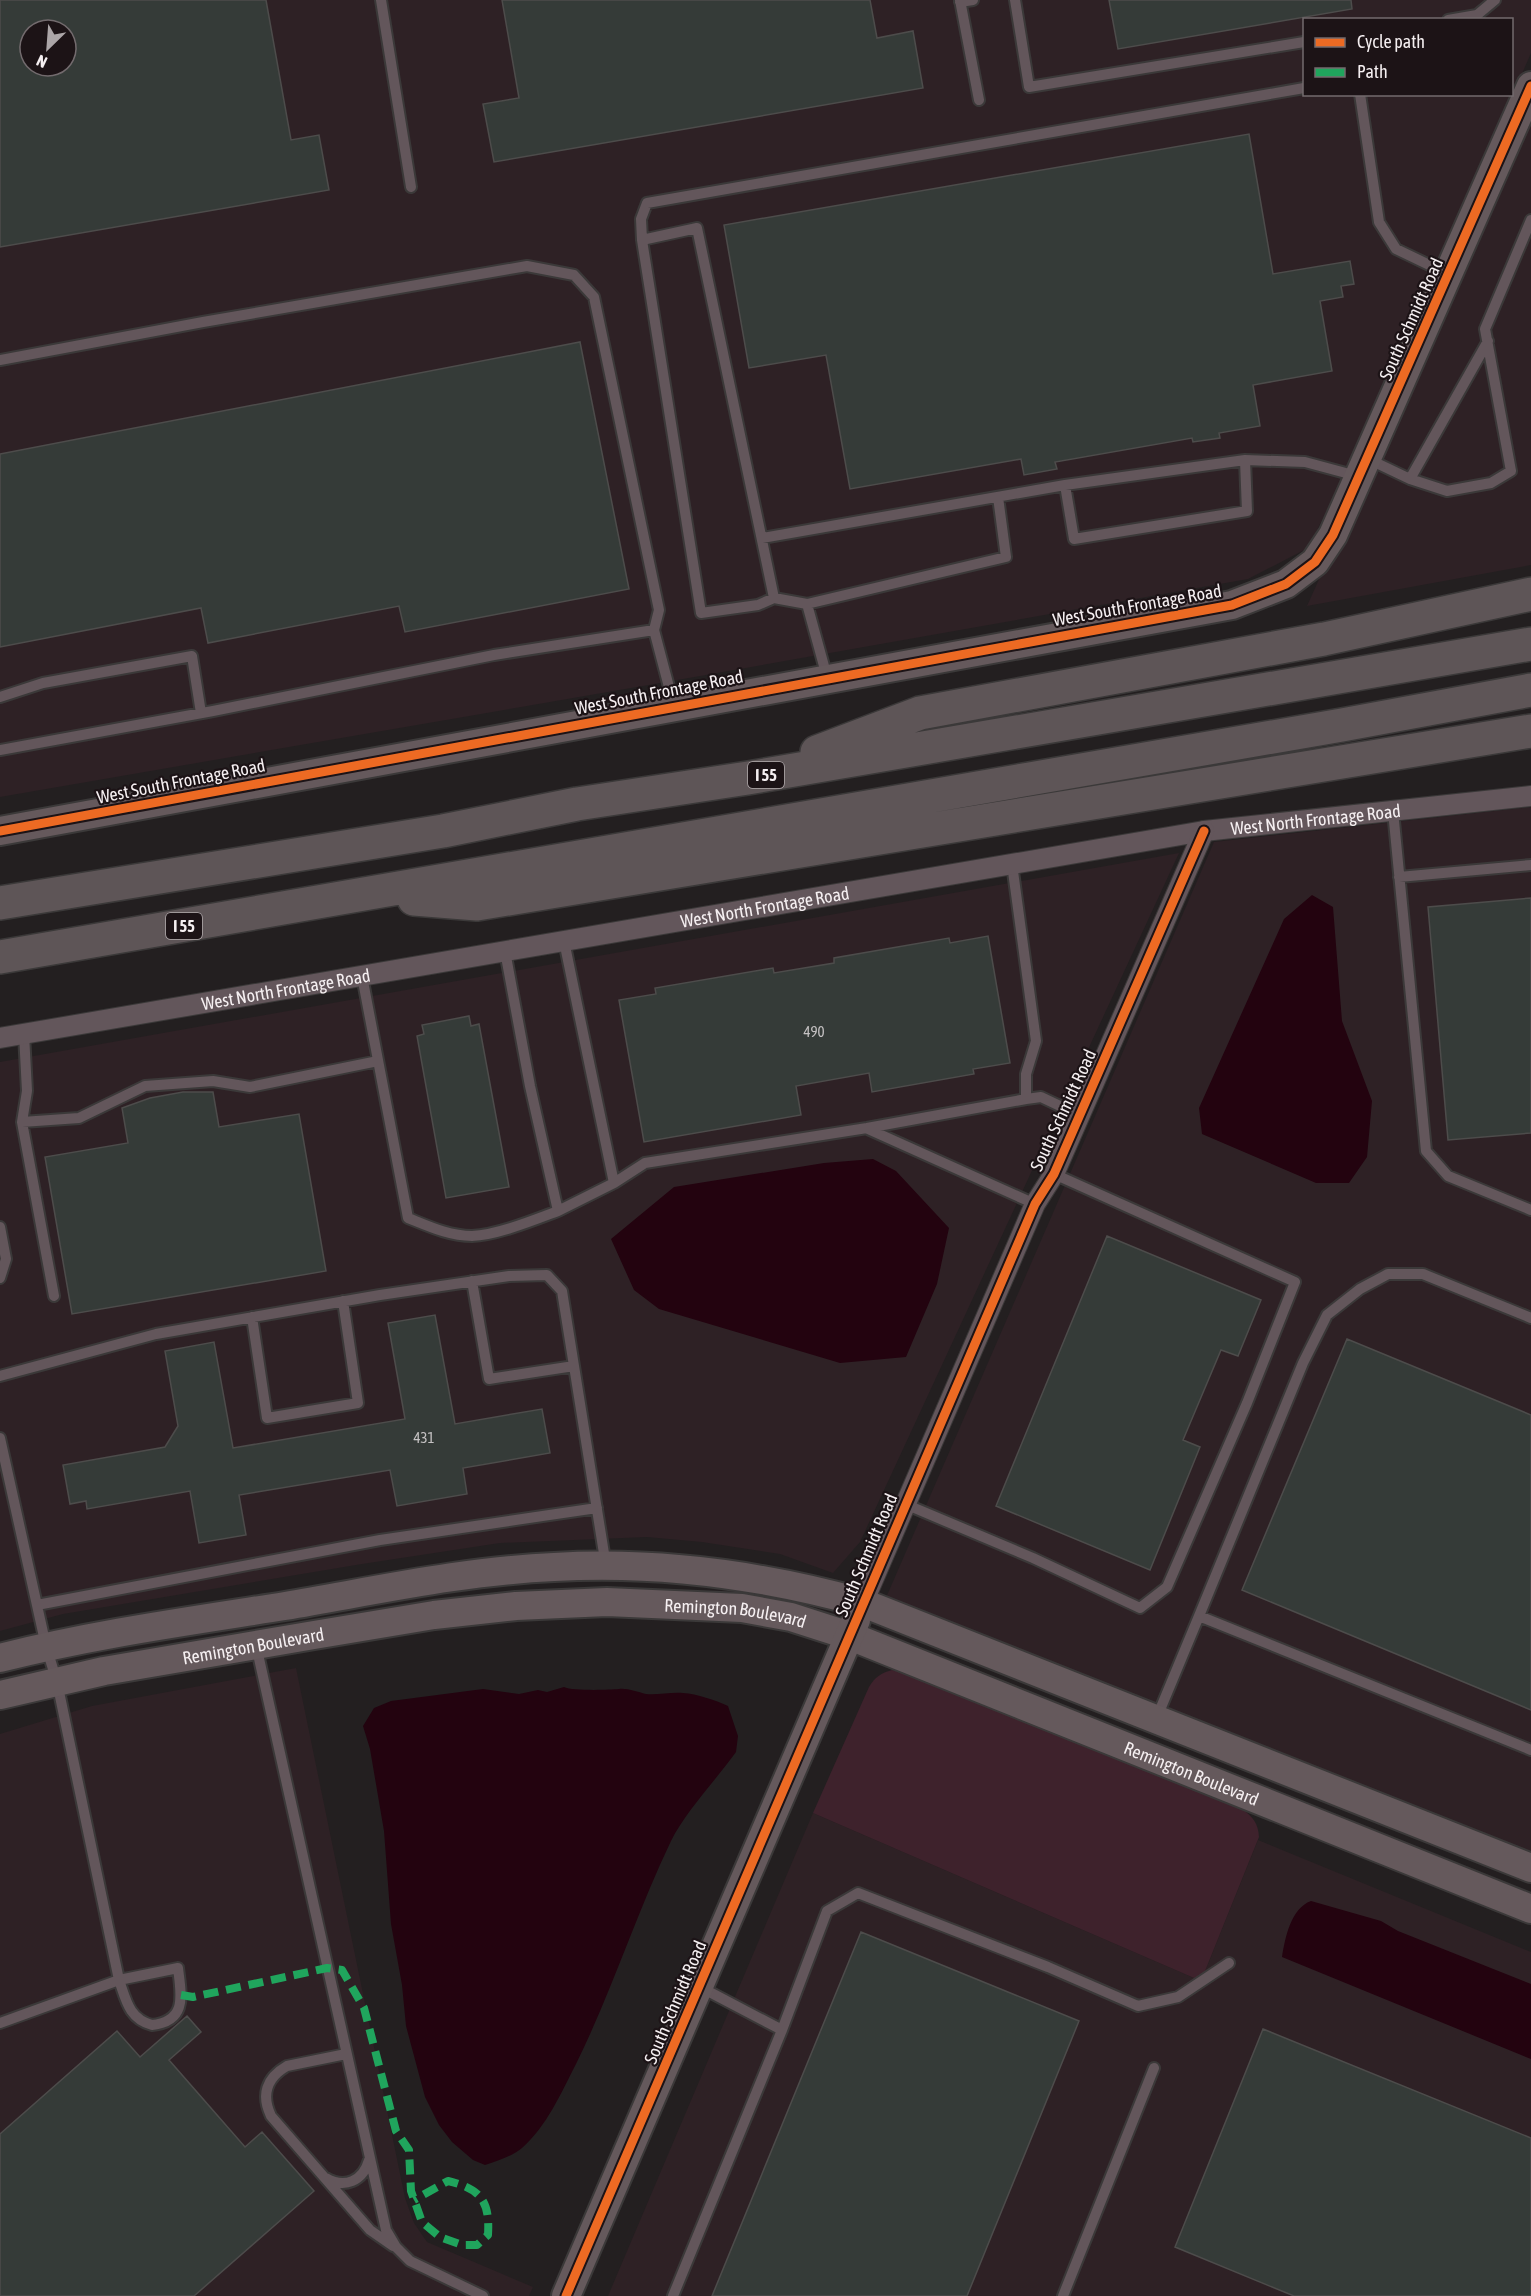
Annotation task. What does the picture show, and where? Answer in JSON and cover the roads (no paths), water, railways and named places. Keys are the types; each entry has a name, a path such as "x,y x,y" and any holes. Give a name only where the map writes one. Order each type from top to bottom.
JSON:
{"highway":[{"path":"748,778 920,713 1324,639 1531,594"},
{"name":"I 55","path":"0,903 443,831 577,804 748,778 1531,644"},
{"name":"I 55","path":"0,957 368,895 1531,690"},
{"path":"368,895 477,904 1531,731"}],"street":[{"name":"South Schmidt Road","path":"1315,562 1333,535 1364,468 1531,86"},
{"name":"West South Frontage Road","path":"0,831 827,677 1232,605 1286,584 1315,562"},
{"name":"West North Frontage Road","path":"0,1038 1204,831 1531,796"},
{"name":"South Schmidt Road","path":"566,2296 1035,1204 1054,1173 1204,831"},
{"name":"Remington Boulevard","path":"0,1658 46,1646 473,1574 554,1567 606,1566 676,1568 758,1579 808,1588 863,1603 1531,1868"},
{"name":"Remington Boulevard","path":"0,1695 104,1671 434,1615 516,1606 607,1602 742,1608 790,1617 850,1636 1531,1909"}],"lane":[{"path":"381,0 411,187"},
{"path":"973,0 960,1 979,100"},
{"path":"1015,0 1029,87 1303,42"},
{"path":"1460,18 1477,15 1496,0"},
{"path":"998,497 1006,557 807,604 774,598 758,605 701,613 642,240 641,219 647,203 1303,88"},
{"path":"1360,96 1379,222 1396,249 1449,274"},
{"path":"762,538 1065,485 1245,460 1305,462 1364,468 1447,491 1491,483 1510,471 1485,329 1531,220"},
{"path":"642,240 697,228 774,598"},
{"path":"0,360 527,266 574,275 594,297 659,610 654,630 674,706"},
{"path":"1410,479 1488,341"},
{"path":"1065,485 1074,539 1247,511 1245,460"},
{"path":"807,604 827,677"},
{"path":"0,750 494,655 654,630"},
{"path":"0,697 43,683 192,656 201,713"},
{"path":"1393,811 1426,1151 1448,1176 1531,1210"},
{"path":"1012,864 1036,1041 1026,1074 1026,1099"},
{"path":"1399,877 1531,865"},
{"path":"564,941 614,1183"},
{"path":"505,951 530,1086 558,1211"},
{"path":"362,976 408,1218 440,1231 472,1236 514,1227 558,1211 614,1183 645,1163 867,1128 1041,1097 1079,1115"},
{"path":"24,1034 27,1091 22,1122 54,1296"},
{"path":"22,1122 79,1119 145,1086 213,1081 250,1087 378,1061"},
{"path":"867,1128 1035,1204"},
{"path":"905,1504 1033,1558 1140,1608 1167,1587 1247,1403 1295,1282 1054,1173"},
{"path":"0,1227 3,1260 0,1278"},
{"path":"1157,1719 1303,1363 1327,1315 1360,1289 1388,1274 1423,1274 1531,1318"},
{"path":"0,1376 156,1334 472,1281 509,1276 547,1275 562,1291 606,1566"},
{"path":"472,1281 489,1379 574,1365"},
{"path":"252,1317 267,1418 358,1403 343,1301"},
{"path":"0,1438 46,1646 57,1682 119,1980 135,2018 152,2025 162,2024 177,2013 181,1995 178,1968 119,1980 0,2023"},
{"path":"37,1605 380,1540 597,1508"},
{"path":"1199,1616 1531,1750"},
{"path":"256,1645 369,2160 386,2230 396,2247"},
{"path":"673,2296 782,2030 827,1911 858,1893 1048,1967 1138,2006 1178,1997 1229,1963"},
{"path":"699,1987 782,2030"},
{"path":"346,2054 287,2066 271,2078 265,2097 271,2116 370,2230 396,2247 410,2261 483,2296"},
{"path":"1062,2296 1154,2067"},
{"path":"320,2172 334,2183 344,2184 361,2176 369,2160"}]}
